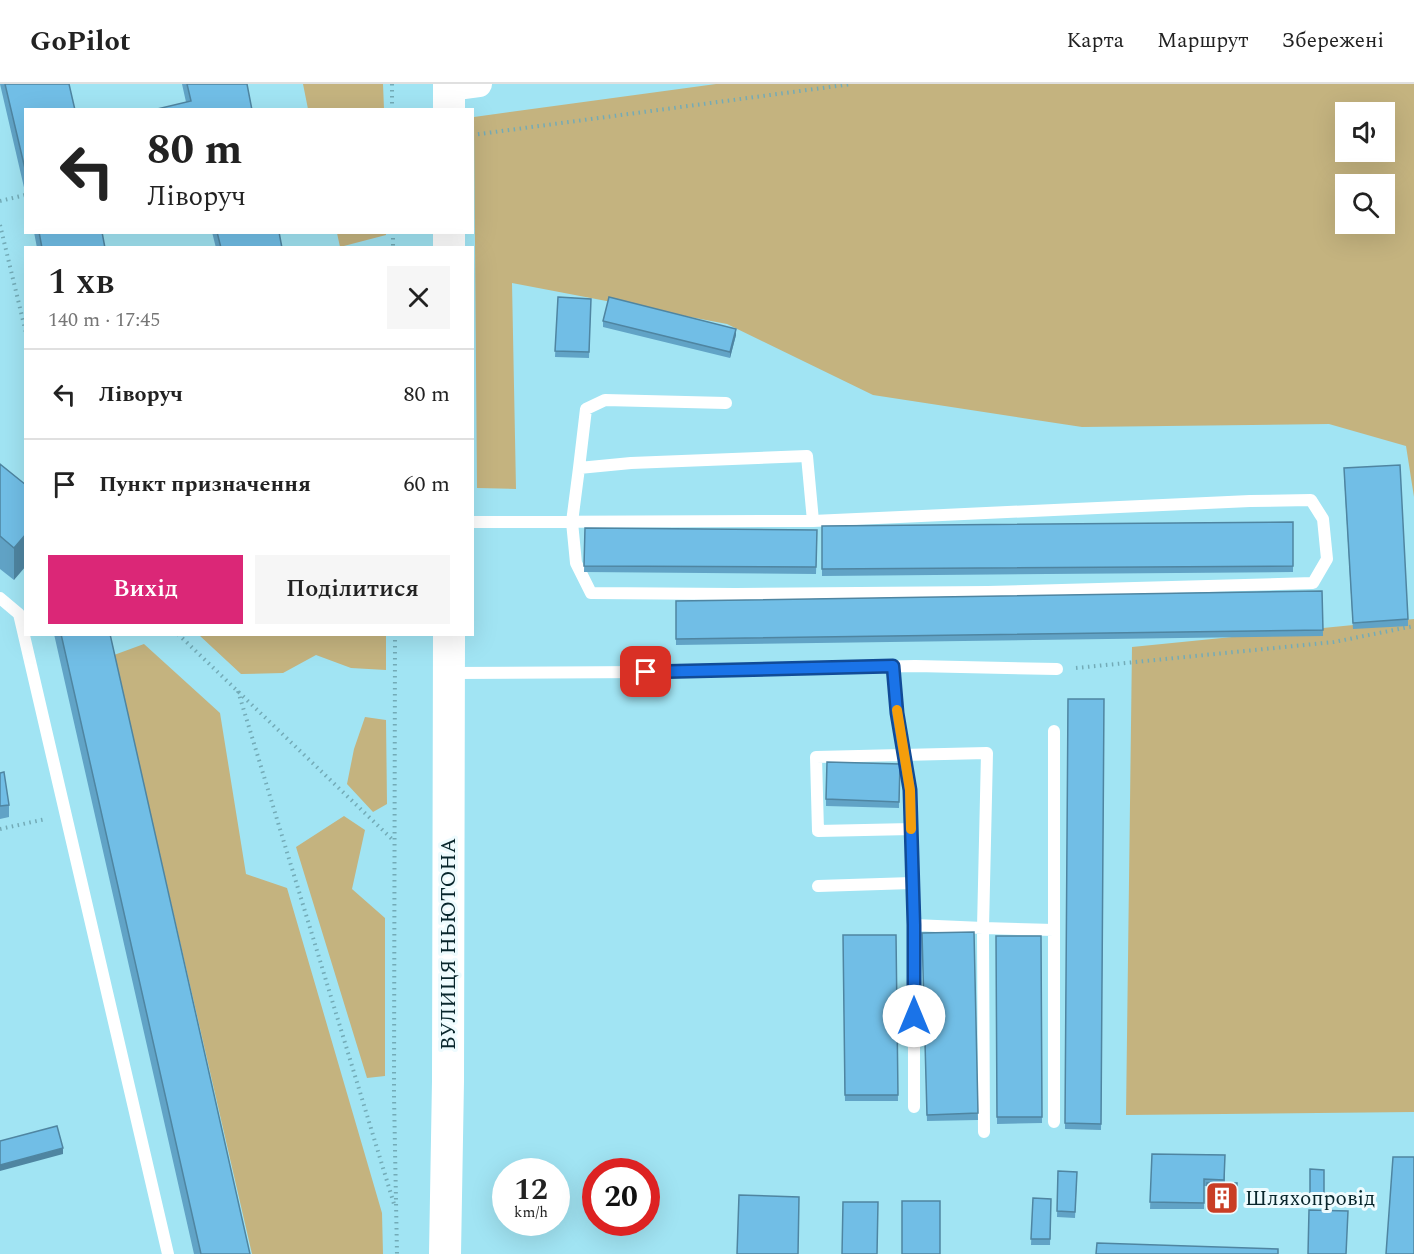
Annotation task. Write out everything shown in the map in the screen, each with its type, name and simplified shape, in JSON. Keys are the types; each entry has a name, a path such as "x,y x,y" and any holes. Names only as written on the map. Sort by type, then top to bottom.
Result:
{"street":[{"name":"ВУЛИЦЯ НЬЮТОНА","path":"445,1254 448,1081 448,636"}],"lane":[{"path":"474,522 572,522 813,521 1311,500 1323,519 1327,559 1313,583 988,592 591,593 576,563 572,522 586,409 605,400 726,403"},
{"path":"579,468 631,463 807,456 813,521"},
{"path":"0,598 19,614 24,635"},
{"path":"24,636 168,1254"},
{"path":"893,666 897,713 910,790 914,925 914,1107"},
{"path":"448,673 646,672 893,666 1057,669"},
{"path":"1054,731 1054,1122"},
{"path":"911,829 818,831 816,756 987,753 983,928 984,1132"},
{"path":"818,886 912,883"},
{"path":"914,925 1054,930"}],"path":[{"path":"392,84 392,108"},
{"path":"474,135 852,84"},
{"path":"0,201 24,195"},
{"path":"0,225 24,325"},
{"path":"1057,669 1334,642 1414,626"},
{"path":"180,636 394,841"},
{"path":"395,636 394,1095 397,1254"},
{"path":"238,691 396,1210"},
{"path":"0,829 66,815"}],"shaded area":[{"path":"303,84 383,84 384,108 308,108"},
{"path":"716,84 1414,84 1414,497 1406,446 1329,424 1082,427 873,395 727,324 512,283 516,489 477,488 474,117"},
{"path":"337,234 386,234 344,246 340,246"},
{"path":"1414,619 1414,1112 1126,1115 1132,647"},
{"path":"200,636 386,636 386,670 351,668 316,655 283,673 241,674"},
{"path":"144,644 220,713 246,874 287,888 382,1213 383,1254 252,1254 114,655"},
{"path":"365,717 386,720 387,804 373,812 347,784 354,749"},
{"path":"344,816 365,830 352,889 385,918 385,1076 367,1078 296,847"}],"building":[{"path":"5,84 69,84 75,108 24,108 24,165"},
{"path":"187,84 247,84 252,108 161,108 191,101"},
{"path":"39,234 102,234 105,246 42,246"},
{"path":"218,234 279,234 282,246 220,246"},
{"path":"558,297 591,299 589,352 555,351"},
{"path":"609,297 736,329 730,352 603,321"},
{"path":"0,464 24,483 24,536 14,548 0,536"},
{"path":"1400,465 1408,619 1353,623 1344,468"},
{"path":"1293,522 1293,566 822,569 822,526"},
{"path":"585,528 817,530 816,567 584,566"},
{"path":"1322,591 1323,630 676,639 676,601"},
{"path":"61,636 110,636 250,1254 201,1254"},
{"path":"1068,699 1104,699 1101,1124 1065,1123"},
{"path":"827,762 900,764 899,802 826,799"},
{"path":"4,772 9,805 0,806 0,773"},
{"path":"974,932 978,1113 927,1115 922,933"},
{"path":"843,935 896,935 898,1095 845,1095"},
{"path":"996,936 1041,936 1042,1117 997,1117"},
{"path":"57,1126 63,1148 0,1165 0,1141"},
{"path":"1152,1154 1225,1155 1224,1180 1204,1179 1204,1203 1150,1202"},
{"path":"1393,1157 1414,1157 1414,1254 1386,1254"},
{"path":"1310,1169 1324,1170 1324,1194 1310,1194"},
{"path":"1058,1171 1077,1172 1075,1212 1057,1211"},
{"name":"Шляхопровід","path":"1207,1183 1237,1183 1236,1202 1207,1201"},
{"path":"739,1195 799,1197 798,1254 737,1254"},
{"path":"1033,1198 1051,1199 1050,1239 1031,1239"},
{"path":"902,1201 940,1201 940,1254 902,1254"},
{"path":"843,1202 878,1202 877,1254 842,1254"},
{"path":"1309,1210 1348,1211 1346,1254 1308,1254"},
{"path":"1097,1243 1278,1249 1278,1254 1096,1254"}],"slow traffic":[{"path":"897,710 910,790 911,829"}],"place":[{"name":"Шляхопровід","path":"1222,1198"}],"route":[{"path":"646,672 893,666 897,713 910,790 914,1016"}]}
